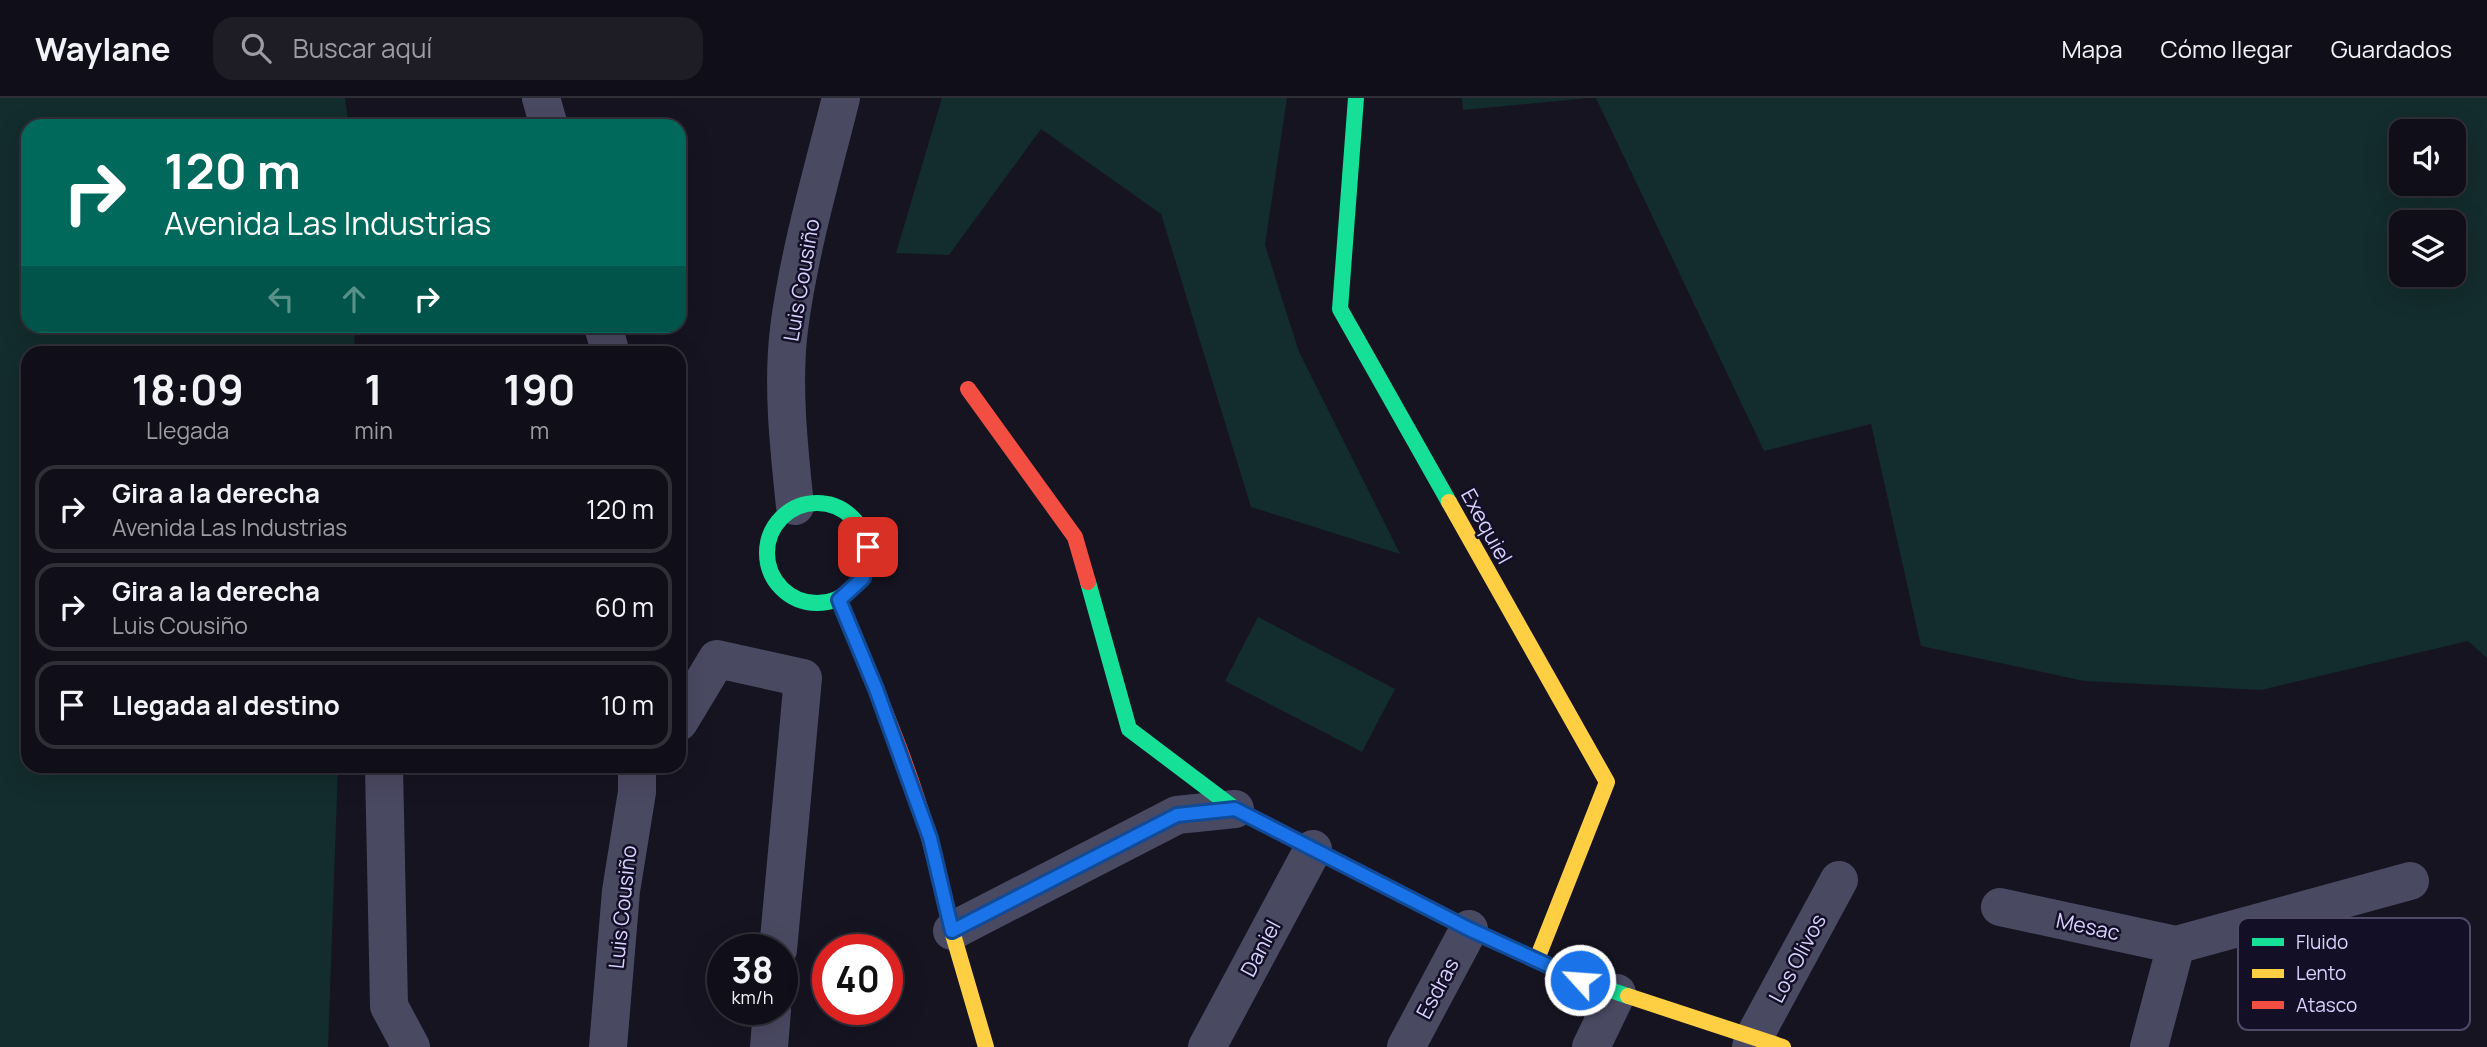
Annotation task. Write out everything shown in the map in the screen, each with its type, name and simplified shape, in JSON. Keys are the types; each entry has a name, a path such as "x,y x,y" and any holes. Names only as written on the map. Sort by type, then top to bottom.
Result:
{"street":[{"path":"541,98 547,119"},
{"name":"Luis Cousiño","path":"795,506 787,423 789,330 806,241 841,98"},
{"name":"Exequiel","path":"1356,98 1340,309 1607,782 1537,959"},
{"path":"968,389 1075,537 1129,729 1235,809 1469,929 1580,980 1763,1044"},
{"path":"827,502 855,517 868,547 863,578 839,600 807,604 779,589 766,559 772,528 795,506 827,502"},
{"path":"839,600 876,689 930,838 952,931 986,1047"},
{"path":"686,710 717,659 803,678 779,934"},
{"path":"384,773 389,1006 411,1047"},
{"name":"Luis Cousiño","path":"608,1047 621,891 642,775"},
{"path":"952,931 1177,815 1235,809"},
{"name":"Daniel","path":"1207,1047 1313,849"},
{"name":"Los Olivos","path":"1763,1044 1839,880"},
{"path":"2275,918 2410,881"},
{"name":"Mesac","path":"2000,907 2176,945"},
{"path":"2149,1047 2176,945 2238,928"},
{"name":"Esdras","path":"1406,1047 1469,929"},
{"path":"1591,1047 1617,993"},
{"path":"769,1047 771,1025"}],"green space":[{"path":"0,98 345,98 348,119 21,119 21,333 355,333 354,346 21,346 21,773 338,773 328,1047 0,1047"},
{"path":"942,98 1287,98 1265,245 1299,352 1400,554 1251,507 1161,214 1041,129 949,255 896,253"},
{"path":"1462,98 1588,98 1463,110"},
{"path":"1596,98 2487,98 2487,658 2468,641 2261,690 2084,681 1921,646 1871,424 1764,451"},
{"path":"1258,617 1395,689 1362,752 1225,681"}],"traffic: fast":[{"path":"1356,98 1340,309 1449,502"},
{"path":"817,503 845,511 859,525 867,553 859,581 845,595 817,603 789,595 775,581 767,553 775,525 789,511 817,503"},
{"path":"1088,582 1129,729 1235,809 1469,929 1580,980 1628,996"}],"traffic: slow":[{"path":"1449,502 1607,782 1537,959"},
{"path":"938,873 986,1047"},
{"path":"1628,996 1783,1047"}],"traffic: jam":[{"path":"968,389 1075,537 1088,582"},
{"path":"839,600 907,769 938,873"}],"route":[{"path":"868,547 863,578 839,600 876,689 930,838 952,931 1177,815 1235,809 1469,929 1580,980"}]}
